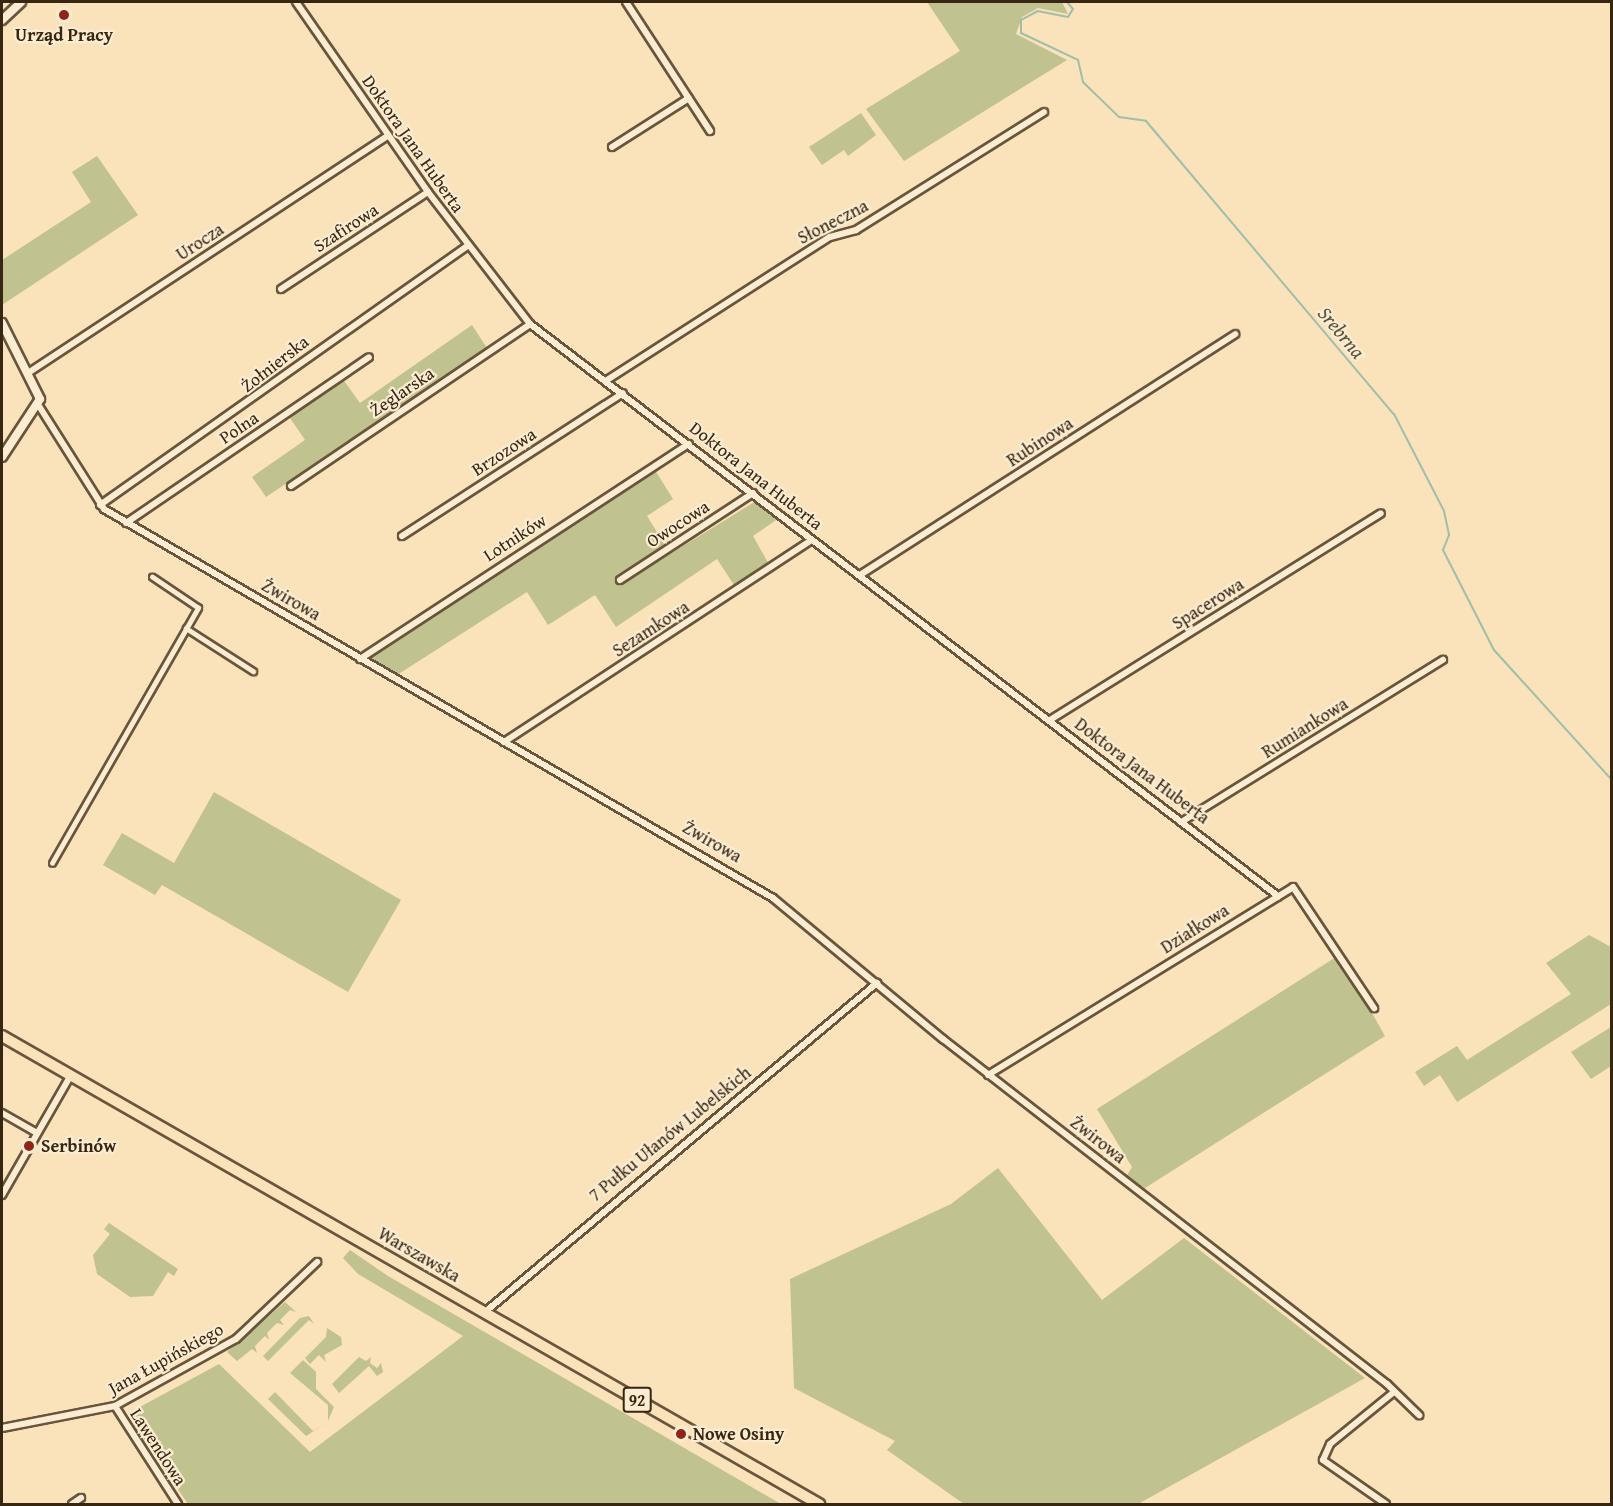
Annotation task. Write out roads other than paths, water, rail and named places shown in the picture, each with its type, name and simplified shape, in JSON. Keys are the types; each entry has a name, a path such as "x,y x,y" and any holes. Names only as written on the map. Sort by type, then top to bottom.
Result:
{"main road":[{"name":"Warszawska","path":"2,1035 819,1504"}],"street":[{"path":"2,20 21,2"},
{"name":"Doktora Jana Huberta","path":"296,2 428,192 530,324 607,380 812,540 1183,821 1278,896"},
{"path":"626,2 710,131"},
{"path":"612,147 689,99"},
{"name":"Słoneczna","path":"607,380 830,237 856,230 1044,112"},
{"name":"Urocza","path":"28,373 388,136"},
{"name":"Szafirowa","path":"281,288 428,192"},
{"name":"Żołnierska","path":"100,505 468,246"},
{"name":"Żwirowa","path":"2,323 28,373 39,406 100,505 126,523 773,898 988,1075 1394,1392 1419,1415"},
{"name":"Żeglarska","path":"291,486 530,324"},
{"name":"Rubinowa","path":"860,575 1235,334"},
{"name":"Polna","path":"126,523 369,357"},
{"name":"Brzozowa","path":"402,536 624,393"},
{"path":"2,457 39,406"},
{"name":"Lotników","path":"360,659 689,444"},
{"name":"Owocowa","path":"620,580 753,493"},
{"name":"Spacerowa","path":"1050,720 1381,513"},
{"name":"Sezamkowa","path":"504,742 812,540"},
{"path":"52,863 198,608 152,577"},
{"path":"186,628 254,671"},
{"name":"Rumiankowa","path":"1183,821 1443,660"},
{"name":"Działkowa","path":"988,1075 1293,887 1303,894 1374,1008"},
{"name":"7 Pułku Ułanów Lubelskich","path":"485,1312 877,983"},
{"path":"2,1195 71,1075"},
{"path":"2,1113 37,1133"},
{"name":"Jana Łupińskiego","path":"2,1428 115,1406 236,1339 317,1262"},
{"path":"1386,1504 1323,1460 1330,1444 1394,1392"},
{"name":"Lawendowa","path":"115,1406 178,1504"},
{"path":"72,1504 81,1498"}],"waterway":[{"name":"Srebrna","path":"1067,2 1073,9 1068,17 1038,11 1021,20 1021,33 1078,60 1083,82 1119,117 1146,121 1394,414 1444,511 1449,535 1443,550 1494,650 1612,780"}],"place":[{"name":"Urząd Pracy","path":"64,15"},
{"name":"Serbinów","path":"29,1146"},
{"name":"Nowe Osiny","path":"681,1434"}]}
